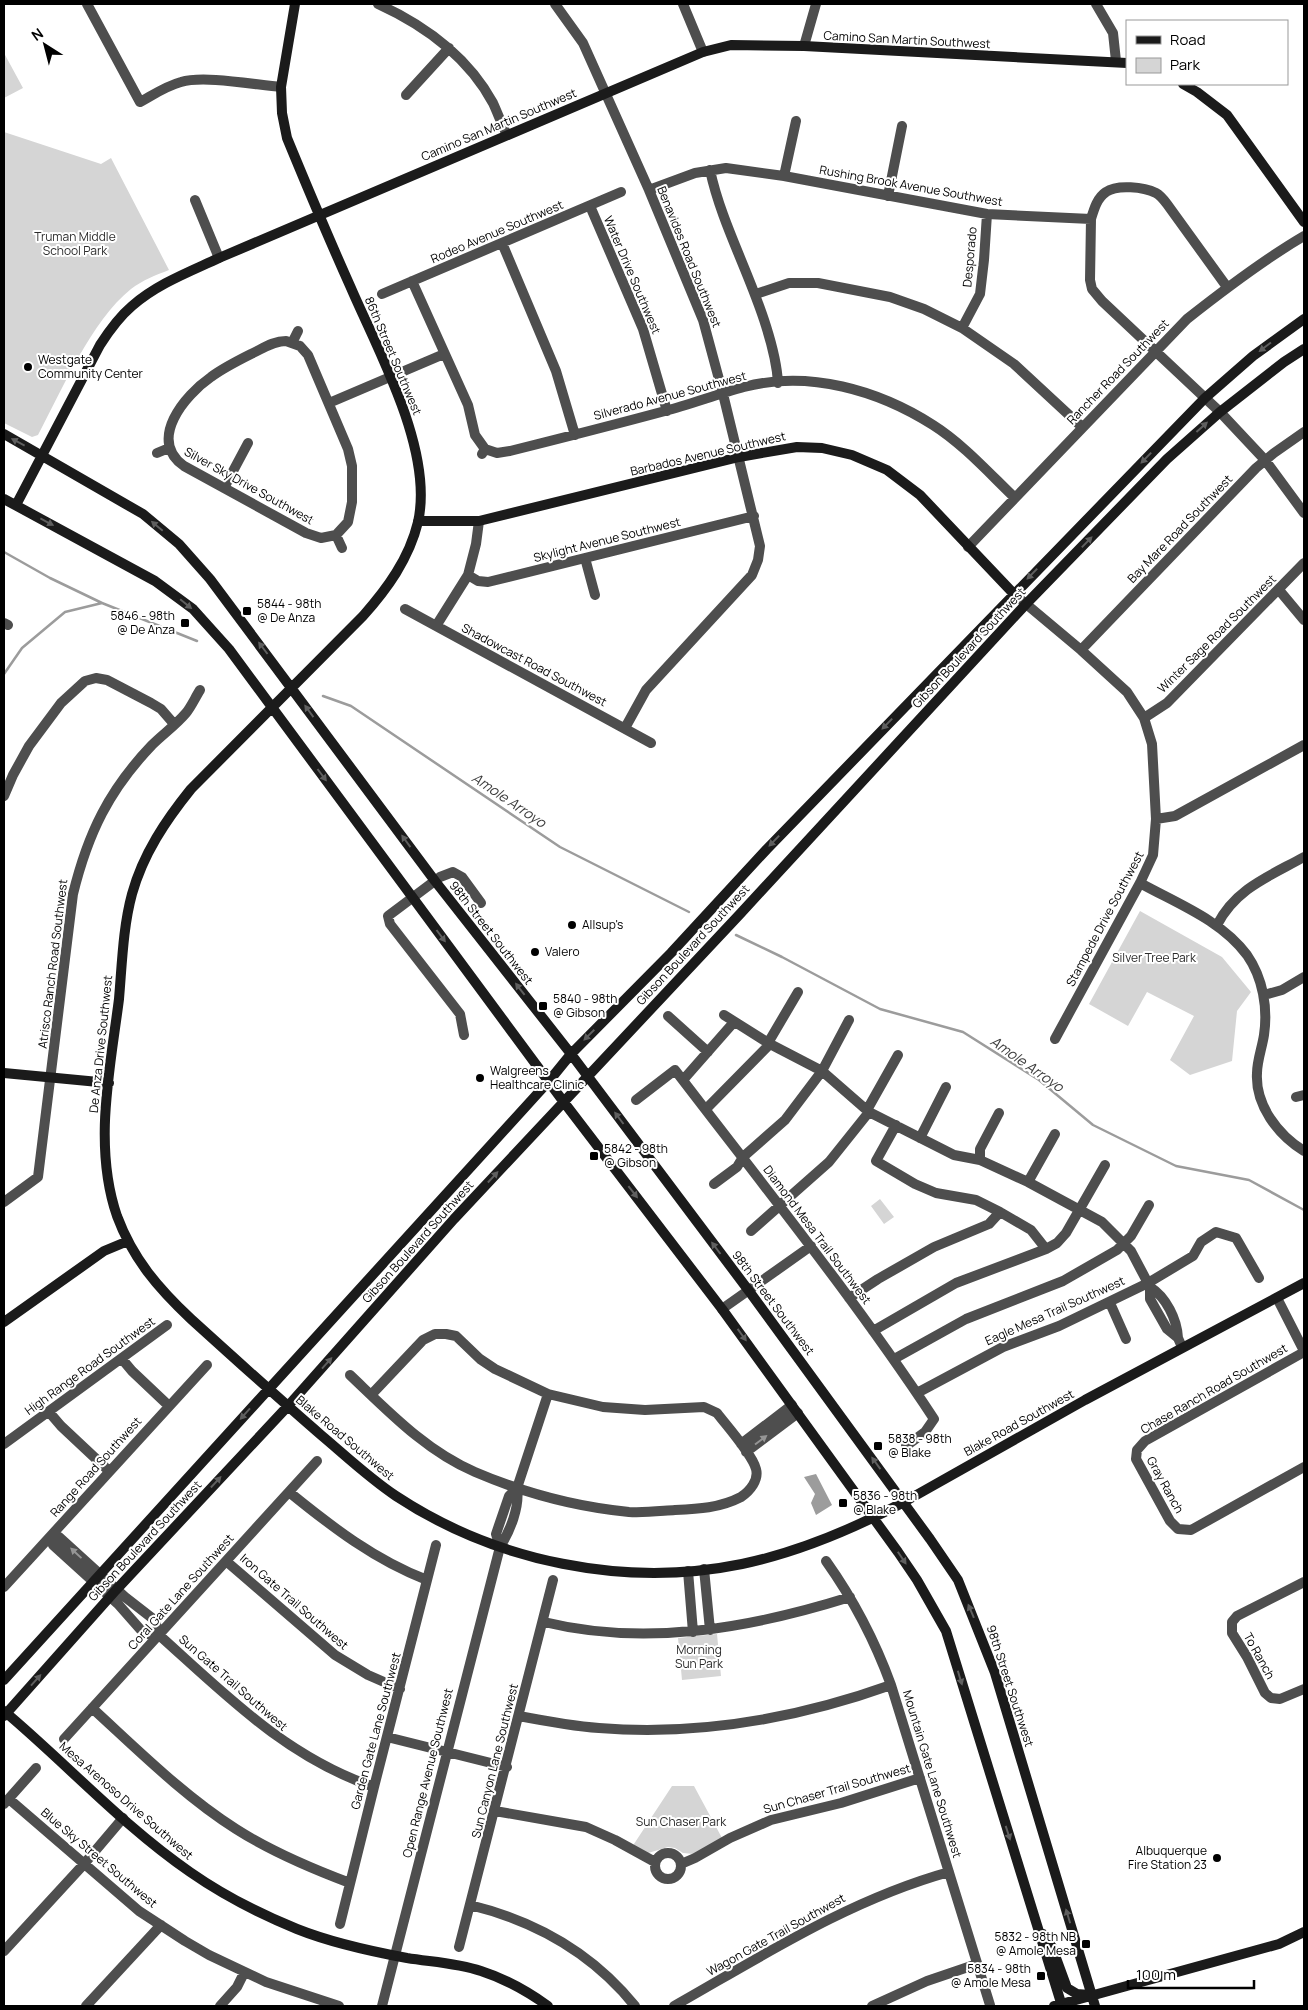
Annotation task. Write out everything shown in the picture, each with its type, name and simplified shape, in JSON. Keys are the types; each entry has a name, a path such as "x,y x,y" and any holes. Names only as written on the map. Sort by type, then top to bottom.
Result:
{"street":[{"path":"87,4 140,102 182,81 199,79 281,87"},
{"name":"86th Street Southwest","path":"292,688 386,591 410,546 418,521 420,490 417,454 410,429 287,138 282,113 281,87 295,4"},
{"path":"378,4 427,30 449,48 473,75 492,102 507,135"},
{"name":"Benavides Road Southwest","path":"555,4 583,43 649,190 703,320 724,394 760,546 758,560 752,575 651,685 624,728"},
{"path":"683,4 703,52"},
{"path":"804,46 816,4"},
{"path":"1096,4 1112,33 1116,62"},
{"name":"Camino San Martin Southwest","path":"16,505 100,344 114,324 148,294 167,282 219,258 703,52 730,45 804,46 1126,63"},
{"path":"406,95 449,48"},
{"path":"1185,85 1227,115 1304,222"},
{"path":"784,176 796,121"},
{"path":"888,196 902,126"},
{"name":"Rushing Brook Avenue Southwest","path":"649,190 695,173 726,168 784,176 986,214 1091,219"},
{"path":"710,170 714,190 756,294 775,356 778,382"},
{"path":"1227,287 1158,194 1147,190 1120,187 1106,191 1097,201 1091,219 1090,280 1092,289 1102,301 1220,412 1265,460 1304,514"},
{"name":"Rodeo Avenue Southwest","path":"382,294 621,192"},
{"path":"195,200 219,258"},
{"name":"Water Drive Southwest","path":"590,206 643,329 667,411"},
{"name":"Desporado","path":"962,328 980,294 986,214"},
{"name":"Rancher Road Southwest","path":"968,547 1187,319 1269,257 1304,236"},
{"path":"502,243 556,371 574,435"},
{"path":"329,403 444,354 412,281"},
{"path":"756,294 789,283 818,283 890,297 924,310 962,328 1014,364 1082,427"},
{"name":"Gibson Boulevard Southwest","path":"4,1680 549,1081 571,1054 671,953 774,842 1014,593 1205,398 1252,356 1304,319"},
{"path":"292,343 298,331"},
{"path":"169,448 167,437 175,418 191,394 204,382 220,370 275,342 286,341 300,346 308,355 348,449 352,476 350,516 345,527 336,535 342,548"},
{"name":"Gibson Boulevard Southwest","path":"5,1714 113,1593 288,1406 563,1101 1026,604 1167,459 1220,412 1284,362 1304,349"},
{"name":"Silverado Avenue Southwest","path":"444,354 468,405 475,436 483,452 510,452 667,411 746,386 804,381 827,383 868,393 890,402 933,425 950,437 1015,498"},
{"name":"Bay Mare Road Southwest","path":"1081,650 1265,460 1304,432"},
{"name":"98th Street Southwest","path":"4,434 142,514 178,544 225,597 435,881 588,1076 904,1502 958,1580 995,1673 1094,2001"},
{"path":"224,488 248,443"},
{"name":"Barbados Avenue Southwest","path":"418,521 479,521 739,457 796,447 822,448 852,455 887,470 920,495 1014,593"},
{"name":"Silver Sky Drive Southwest","path":"157,453 169,448 178,462 311,535 321,538 336,535"},
{"path":"4,499 136,570 174,594 193,609 229,649 563,1101 722,1309 875,1518 918,1580 946,1632 1036,1923 1059,2006 1094,2001 1279,1944 1304,1932"},
{"name":"Skylight Avenue Southwest","path":"468,575 478,581 488,582 754,516"},
{"path":"436,626 468,575 476,544 479,521"},
{"path":"585,558 595,595"},
{"name":"Winter Sage Road Southwest","path":"1144,718 1167,703 1304,563"},
{"path":"1279,590 1304,620"},
{"name":"Stampede Drive Southwest","path":"1014,593 1127,692 1144,718 1152,744 1156,819 1153,855 1140,883 1055,1039"},
{"name":"Shadowcast Road Southwest","path":"405,609 651,743"},
{"path":"4,796 29,746 61,704 85,680 96,678 107,680 161,709 174,724"},
{"name":"De Anza Drive Southwest","path":"278,1398 163,1292 148,1274 128,1241 117,1215 107,1173 104,1137 126,929 132,894 144,862 162,828 191,789 292,688"},
{"name":"Atrisco Ranch Road Southwest","path":"4,1202 38,1177 52,1077 73,894 80,864 92,832 108,802 127,775 152,745 186,713 200,690"},
{"path":"1156,819 1175,816 1304,746"},
{"path":"1217,925 1231,903 1243,891 1304,857"},
{"path":"464,1035 460,1014 390,924 388,916 435,881 448,873 454,872 458,874 481,903"},
{"path":"1140,883 1217,925 1233,938 1248,957 1258,976 1264,996 1266,1018 1256,1073 1260,1096 1270,1118 1280,1133 1304,1150"},
{"path":"1264,996 1282,990 1304,977"},
{"path":"706,1109 769,1044 798,992"},
{"path":"668,1016 708,1052"},
{"path":"724,1016 769,1044 822,1071 868,1111 954,1155 980,1160 1028,1182 1102,1222 1131,1251 1149,1285 1150,1299 1163,1310 1167,1330 1180,1342"},
{"path":"714,1184 737,1167 743,1157 785,1120 822,1071 849,1020"},
{"path":"683,1080 734,1022"},
{"path":"751,1231 779,1204 829,1162 868,1111 898,1054"},
{"name":"Diamond Mesa Trail Southwest","path":"636,1100 675,1070 706,1109 811,1246 894,1359 934,1419 925,1432 906,1446"},
{"path":"4,1073 109,1083"},
{"path":"920,1138 946,1087"},
{"path":"980,1160 980,1149 999,1113"},
{"path":"896,1125 876,1161 915,1184 936,1193 976,1200 1000,1212 1031,1230 1046,1249"},
{"path":"1028,1182 1055,1134"},
{"path":"872,1331 956,1283 1046,1249 1057,1243 1066,1233 1105,1165"},
{"path":"894,1359 966,1319 1063,1281 1116,1250 1131,1236 1149,1205"},
{"path":"849,1298 878,1279 934,1248 989,1224 1000,1212"},
{"name":"Eagle Mesa Trail Southwest","path":"917,1393 1003,1347 1059,1326 1149,1285 1193,1256 1202,1242 1216,1232 1236,1238 1259,1278"},
{"path":"4,1322 104,1251 128,1241"},
{"path":"722,1309 811,1246"},
{"name":"Blake Road Southwest","path":"278,1398 366,1475 397,1496 451,1527 500,1547 581,1567 625,1571 704,1570 743,1563 790,1550 846,1531 875,1518 1180,1342 1277,1298 1304,1283"},
{"path":"1277,1298 1304,1352"},
{"path":"1110,1303 1126,1339"},
{"name":"High Range Road Southwest","path":"4,1444 167,1325"},
{"path":"350,1376 407,1429 450,1460 517,1488 572,1503 631,1512 706,1509 731,1502 745,1494 755,1482 756,1469 743,1448 716,1413 710,1409 645,1410 603,1407 548,1394 495,1369 480,1359 456,1336 441,1334 428,1336 371,1395"},
{"name":"Chase Ranch Road Southwest","path":"1137,1450 1145,1441 1304,1352"},
{"path":"122,1358 132,1371 169,1406"},
{"name":"Range Road Southwest","path":"4,1586 207,1365"},
{"name":"Open Range Avenue Southwest","path":"382,2006 446,1751 500,1547 506,1536 506,1519 518,1498 517,1488 548,1394"},
{"path":"743,1448 795,1409"},
{"path":"49,1412 60,1426 109,1471"},
{"name":"Gray Ranch","path":"1137,1450 1136,1459 1170,1521 1178,1529 1191,1530 1304,1467"},
{"name":"Coral Gate Lane Southwest","path":"64,1740 317,1461"},
{"path":"288,1492 351,1540 392,1566 427,1580"},
{"path":"50,1537 59,1537 96,1578 113,1593"},
{"name":"Garden Gate Lane Southwest","path":"340,1924 436,1545"},
{"name":"Iron Gate Trail Southwest","path":"226,1560 335,1655 368,1676 400,1688"},
{"name":"Mountain Gate Lane Southwest","path":"826,1561 850,1597 878,1652 891,1685 990,2005"},
{"path":"704,1570 710,1630"},
{"path":"688,1571 693,1632"},
{"name":"Sun Canyon Lane Southwest","path":"460,1947 544,1622 553,1580"},
{"name":"To Ranch","path":"1304,1582 1237,1616 1232,1622 1232,1633 1247,1657 1265,1693 1271,1698 1280,1699 1304,1689"},
{"name":"Sun Gate Trail Southwest","path":"113,1593 152,1618 159,1635 241,1709 288,1745 316,1762 374,1787"},
{"name":"Sun Gate Trail Southwest","path":"113,1593 134,1623 147,1634 159,1635"},
{"path":"544,1622 601,1631 636,1633 693,1632 794,1614 850,1597"},
{"path":"690,1603 708,1601"},
{"path":"134,1623 144,1612"},
{"path":"519,1716 598,1728 646,1730 696,1729 752,1722 805,1712 891,1685"},
{"path":"92,1708 200,1803 236,1829 301,1865 350,1884"},
{"name":"Mesa Arenoso Drive Southwest","path":"5,1714 123,1818 189,1871 256,1910 318,1937 362,1949 481,1970 529,1992 548,2006"},
{"path":"387,1737 507,1767"},
{"path":"6,1801 36,1768"},
{"name":"Sun Chaser Trail Southwest","path":"681,1864 696,1858 730,1838 771,1820 841,1804 920,1778"},
{"name":"Blue Sky Street Southwest","path":"6,1801 139,1911 160,1925 209,1955 244,1973 339,2006"},
{"path":"495,1811 586,1827 615,1840 655,1862"},
{"path":"4,1951 84,1864 123,1818"},
{"path":"668,1852 678,1857 681,1864 680,1872 674,1878 665,1879 655,1871 655,1862 659,1855 668,1852"},
{"name":"Wagon Gate Trail Southwest","path":"674,2006 847,1909 899,1888 949,1872"},
{"path":"470,1905 510,1916 549,1934 578,1952 622,1991 635,2006"},
{"path":"1036,1923 1052,1947 1067,1988 1094,2001"},
{"path":"86,2006 160,1925"},
{"path":"872,2006 927,1981 977,1964"},
{"path":"220,2006 237,1987 244,1973"}],"green space":[{"path":"4,53 23,88 4,98"},
{"name":"Truman Middle School Park","path":"4,132 101,164 111,158 169,270 145,280 131,289 103,319 78,357 38,435 32,437 4,423"},
{"name":"Silver Tree Park","path":"1140,911 1222,957 1251,992 1237,1011 1232,1061 1190,1075 1170,1060 1194,1016 1147,992 1128,1026 1089,1004"},
{"path":"880,1199 894,1217 884,1224 871,1206"},
{"name":"Morning Sun Park","path":"717,1634 721,1676 682,1680 678,1638"},
{"name":"Sun Chaser Park","path":"672,1786 694,1786 722,1838 694,1854 683,1853 675,1848 668,1847 645,1854 632,1847"}],"shaded area":[{"path":"816,1474 832,1505 816,1515 811,1503 815,1494 804,1477"}],"waterway":[{"path":"4,552 50,578 102,603"},
{"name":"Amole Arroyo","path":"4,674 22,648 65,612 102,603 197,641"},
{"name":"Amole Arroyo","path":"323,696 351,706 560,847 689,912"},
{"name":"Amole Arroyo","path":"736,935 880,1009 963,1032 1039,1080 1093,1125 1176,1166 1249,1180 1304,1210"}],"place":[{"name":"Westgate Community Center","path":"28,367"},
{"name":"5844 - 98th @ De Anza","path":"247,611"},
{"name":"5846 - 98th @ De Anza","path":"185,623"},
{"name":"Allsup's","path":"572,925"},
{"name":"Valero","path":"535,952"},
{"name":"5840 - 98th @ Gibson","path":"543,1006"},
{"name":"Walgreens Healthcare Clinic","path":"480,1078"},
{"name":"5842 - 98th @ Gibson","path":"594,1156"},
{"name":"5838 - 98th @ Blake","path":"878,1446"},
{"name":"5836 - 98th @ Blake","path":"843,1503"},
{"name":"Albuquerque Fire Station 23","path":"1217,1858"},
{"name":"5832 - 98th NB @ Amole Mesa","path":"1086,1944"},
{"name":"5834 - 98th @ Amole Mesa","path":"1041,1976"}]}
